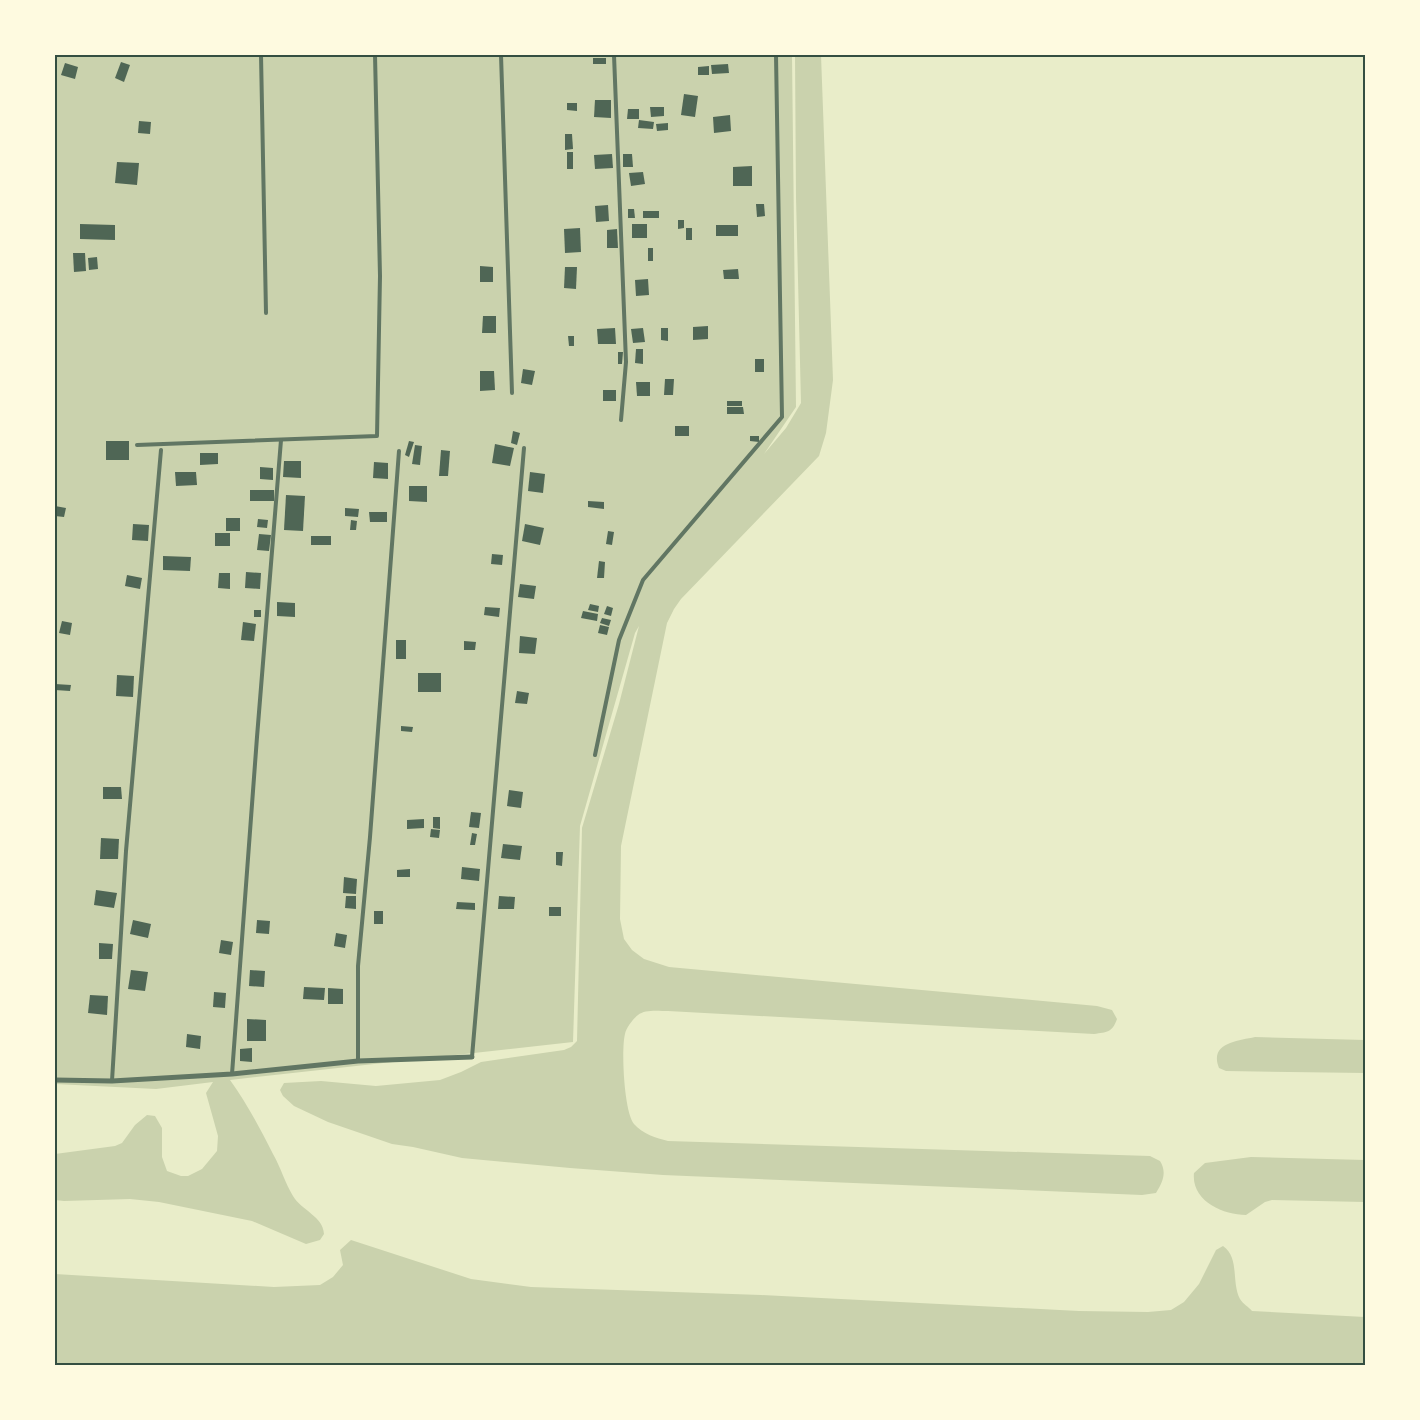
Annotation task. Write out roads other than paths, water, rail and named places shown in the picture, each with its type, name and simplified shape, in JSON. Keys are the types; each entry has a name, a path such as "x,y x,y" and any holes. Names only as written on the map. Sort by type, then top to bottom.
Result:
{"street":[{"path":"55,1080 112,1081 232,1074 358,1061 472,1057"}],"lane":[{"path":"261,55 266,313"},
{"path":"137,445 377,436 380,276 375,55"},
{"path":"500,55 512,393"},
{"path":"614,55 626,362 621,420"},
{"path":"595,755 619,640 643,580 782,417 776,55"},
{"path":"232,1074 281,440"},
{"path":"472,1057 524,448"},
{"path":"112,1081 127,841 161,450"},
{"path":"358,1061 358,966 370,837 399,451"}]}
